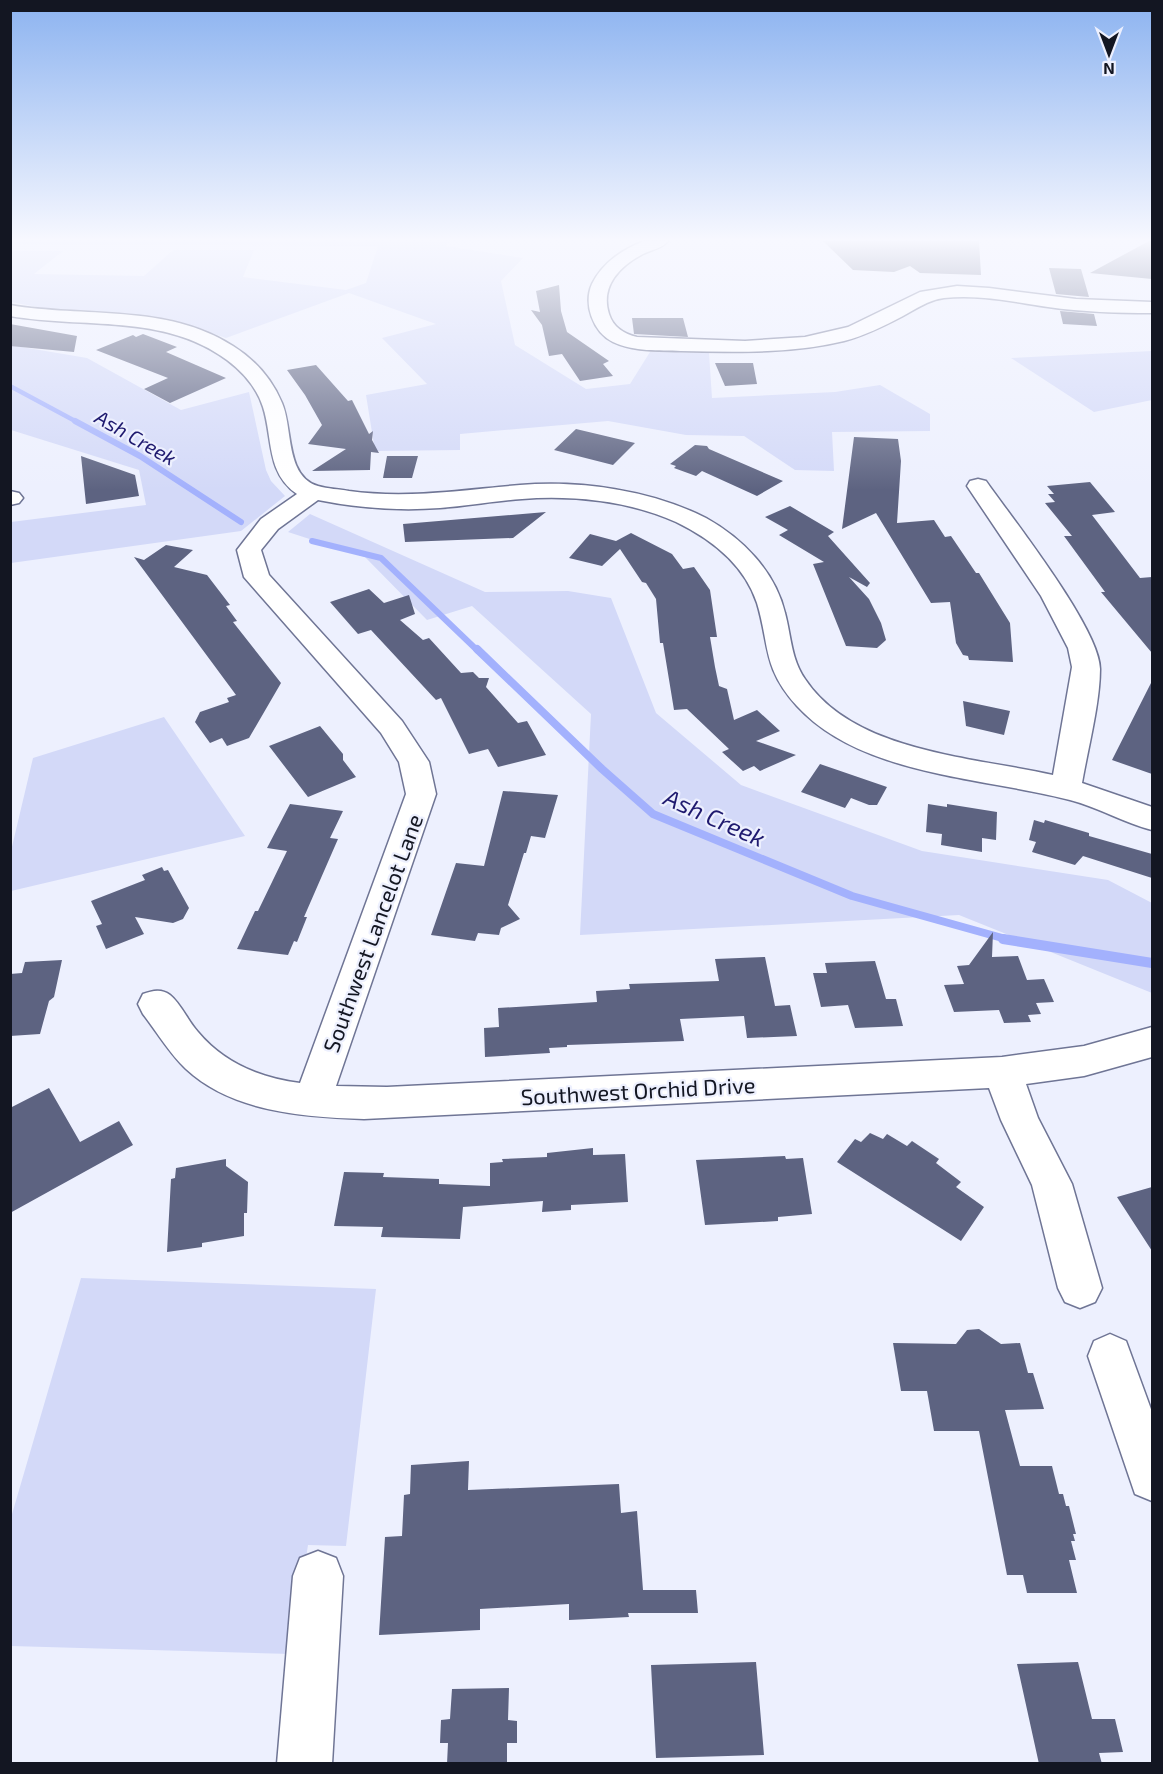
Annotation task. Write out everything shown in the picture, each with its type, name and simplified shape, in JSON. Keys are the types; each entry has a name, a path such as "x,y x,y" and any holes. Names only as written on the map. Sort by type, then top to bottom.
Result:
{"street":[{"path":"150,324 188,333 232,353 248,365 262,382 273,404 289,475 302,487 314,492 367,501 403,502 441,501 511,492 549,491 626,500 666,510 698,524 721,538 756,572 769,598 783,663 798,690 827,719 863,739 908,756 1066,788 1152,819"},
{"path":"605,324 610,333 624,340 716,346 805,343 846,334 868,324"},
{"path":"978,486 1054,596 1082,648 1085,676 1066,788"},
{"name":"Southwest Lancelot Lane","path":"312,1101 421,794 414,762 392,727 257,577 249,550 255,540 271,523 314,492"},
{"name":"Southwest Orchid Drive","path":"156,1004 204,1063 222,1074 264,1091 312,1101 387,1103 1002,1072 1084,1061 1152,1042"},
{"path":"1002,1072 1020,1120 1052,1184 1080,1288"},
{"path":"1110,1356 1152,1477"},
{"path":"304,1764 318,1576"}],"shaded area":[{"path":"184,324 265,324 226,338"},
{"path":"436,324 510,324 515,345 586,389 630,384 650,352 709,353 712,398 835,392 880,385 930,414 930,431 832,432 834,471 795,470 744,436 686,435 608,421 460,434 460,450 375,451 366,395 427,384 382,338"},
{"path":"10,345 87,358 181,410 249,392 266,470 271,481 285,496 241,531 11,563 11,522 146,505 139,470 11,430"},
{"path":"1152,351 1152,400 1094,412 1011,358"},
{"path":"310,514 485,592 568,591 611,598 656,713 741,785 922,851 1108,880 1152,903 1152,993 959,915 580,935 591,714 472,606 427,620 365,557 288,532"},
{"path":"164,717 245,836 11,891 11,851 33,758"},
{"path":"81,1278 376,1289 346,1546 308,1545 291,1654 11,1646 10,1521"}],"building":[{"path":"10,324 77,336 74,352 10,346"},
{"path":"565,324 567,332 609,361 603,364 613,376 580,381 562,354 549,356 542,325"},
{"path":"633,324 685,324 688,337 634,334"},
{"path":"1063,324 1096,324 1097,326"},
{"path":"143,334 177,347 166,352 226,378 170,403 144,389 168,378 96,350 133,335 136,337"},
{"path":"715,363 753,363 757,384 725,386"},
{"path":"316,365 348,401 352,400 369,434 373,431 372,440 379,453 371,452 370,470 312,471 346,449 308,444 322,425 287,370"},
{"path":"576,429 635,443 613,465 554,450"},
{"path":"854,437 898,439 901,461 897,523 934,520 945,537 951,536 976,573 979,573 1010,623 1013,662 969,660 968,656 963,655 956,643 950,602 931,603 876,513 842,529"},
{"path":"695,445 707,446 709,449 783,481 757,496 702,471 696,476 674,468 676,466 670,464"},
{"path":"81,456 135,475 139,496 86,504"},
{"path":"387,456 418,456 412,478 383,478"},
{"path":"1090,482 1115,512 1092,515 1140,578 1152,577 1152,653 1101,592 1105,592 1064,536 1072,536 1045,503 1055,502 1048,494 1054,494 1047,486"},
{"path":"790,506 834,532 828,536 870,583 867,587 849,577 869,599 881,623 886,640 877,648 846,646 813,564 824,562 779,535 788,530 765,517"},
{"path":"546,512 513,538 405,542 403,524"},
{"path":"631,533 672,554 683,569 694,567 710,590 717,637 710,637 715,667 719,686 727,689 734,720 757,710 780,731 756,741 796,755 760,771 754,766 743,771 722,752 729,749 687,709 674,710 663,643 660,643 656,599 646,583 642,582 620,549 602,566 569,558 590,534 616,541"},
{"path":"166,545 193,550 174,567 207,575 230,605 226,606 237,621 233,622 281,683 249,738 227,746 222,738 210,743 195,722 200,712 229,702 227,698 236,695 134,557 144,560"},
{"path":"369,589 384,603 409,595 415,614 400,620 423,640 429,638 461,673 473,672 479,678 489,678 486,687 518,723 527,721 546,755 498,767 488,749 469,754 441,698 436,700 371,630 358,634 330,602"},
{"path":"1152,681 1152,774 1112,760"},
{"path":"963,701 1010,711 1004,735 966,726"},
{"path":"320,726 343,754 343,760 356,777 308,797 269,746"},
{"path":"820,764 887,787 877,805 869,805 851,798 845,808 801,792"},
{"path":"503,791 558,795 545,838 531,836 508,905 520,919 501,928 499,935 478,933 475,941 431,935 456,863 484,866"},
{"path":"290,804 343,811 330,838 338,839 304,917 307,917 297,942 294,941 288,955 237,949 287,851 267,848"},
{"path":"928,804 947,807 947,804 997,812 996,840 982,838 982,852 941,845 942,834 926,832"},
{"path":"1034,820 1044,823 1045,820 1089,833 1089,836 1152,854 1152,878 1083,856 1075,865 1032,852 1036,842 1029,840"},
{"path":"162,867 164,871 168,870 189,908 183,919 173,923 135,917 144,934 106,949 96,926 102,924 91,901 145,880 142,875"},
{"path":"993,932 992,957 1018,956 1027,980 1044,979 1054,1002 1036,1003 1041,1014 1028,1015 1031,1022 1004,1023 999,1010 954,1012 944,985 964,984 957,966 969,965"},
{"path":"765,957 775,1006 790,1005 797,1036 747,1038 744,1016 680,1019 684,1041 567,1045 567,1047 549,1048 550,1053 485,1057 484,1028 499,1027 498,1008 597,1002 596,991 630,989 629,984 719,981 715,959"},
{"path":"62,960 54,997 49,1001 40,1034 10,1036 10,974 22,973 25,962"},
{"path":"875,961 886,999 896,999 903,1026 855,1028 848,1005 821,1007 813,973 827,973 825,963"},
{"path":"49,1088 80,1142 119,1121 133,1145 10,1213 10,1108"},
{"path":"870,1133 883,1139 887,1134 907,1146 912,1141 939,1159 936,1163 961,1182 956,1187 984,1207 961,1241 837,1162 855,1139 861,1142"},
{"path":"593,1148 593,1155 625,1154 628,1202 571,1205 571,1210 542,1212 543,1201 463,1207 460,1239 381,1237 383,1227 334,1226 344,1172 384,1173 383,1177 439,1179 439,1184 490,1186 490,1163 503,1162 502,1159 547,1157 547,1153"},
{"path":"785,1156 786,1159 803,1158 812,1214 778,1217 778,1221 705,1225 696,1160"},
{"path":"226,1159 226,1166 248,1182 244,1236 202,1243 202,1247 167,1252 171,1179 175,1178 176,1168"},
{"path":"1152,1187 1152,1251 1117,1197"},
{"path":"979,1329 1001,1344 1020,1343 1028,1373 1033,1373 1044,1409 1005,1410 1020,1466 1052,1466 1059,1494 1063,1494 1066,1506 1069,1506 1076,1534 1073,1534 1075,1541 1071,1541 1076,1560 1069,1560 1077,1593 1027,1593 1023,1575 1007,1575 979,1431 934,1431 927,1391 901,1391 893,1343 956,1344 967,1330"},
{"path":"469,1461 468,1490 619,1484 621,1513 637,1511 643,1590 696,1590 698,1613 628,1613 629,1617 569,1620 569,1604 480,1609 480,1630 379,1635 385,1537 402,1536 404,1495 410,1494 411,1465"},
{"path":"756,1662 764,1755 656,1758 651,1665"},
{"path":"1078,1662 1092,1719 1115,1719 1123,1752 1099,1753 1102,1764 1039,1764 1017,1664"},
{"path":"509,1688 508,1720 517,1721 517,1743 507,1743 507,1764 447,1764 448,1743 440,1743 441,1720 450,1719 452,1689"}],"waterway":[{"name":"Ash Creek","path":"10,386 77,422"},
{"name":"Ash Creek","path":"75,421 140,456 241,522"},
{"name":"Ash Creek","path":"312,541 381,558 478,651"},
{"name":"Ash Creek","path":"477,649 602,769 653,814 852,896 1010,940"},
{"name":"Ash Creek","path":"1003,939 1010,940"},
{"name":"Ash Creek","path":"1010,940 1152,963"}]}
